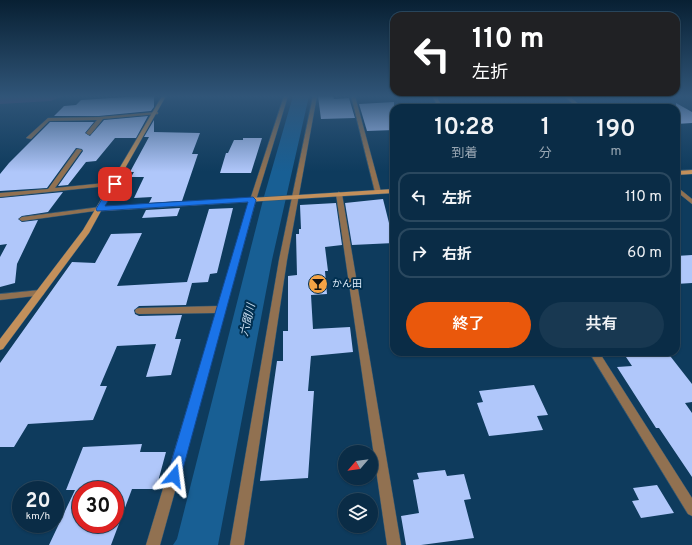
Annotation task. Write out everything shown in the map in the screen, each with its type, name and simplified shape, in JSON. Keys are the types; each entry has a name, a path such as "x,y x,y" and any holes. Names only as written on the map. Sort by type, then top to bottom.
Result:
{"street":[{"path":"29,138 46,121"},
{"path":"89,133 98,121"},
{"path":"0,346 86,231 151,121"},
{"path":"153,545 279,121"},
{"path":"237,545 293,197 309,121"},
{"path":"360,121 378,192"},
{"path":"50,190 80,150"},
{"path":"680,173 692,172"},
{"path":"0,195 115,184"},
{"path":"22,219 100,209 390,191"},
{"path":"680,192 692,202"},
{"path":"339,194 394,545"},
{"path":"0,297 40,293"},
{"path":"139,311 222,309"},
{"path":"596,356 692,510"}],"water":[{"name":"六間川","path":"286,121 303,121 272,260 218,545 173,545 177,539 263,200"}],"building":[{"path":"103,121 145,121 136,138 115,138 96,161 86,162 68,185 58,186 83,151 82,149 76,148 47,188 0,191 0,174 50,122 94,122 85,133 90,136"},
{"path":"153,121 154,132 200,133 192,154 198,154 182,201 149,203 152,197 134,198 144,177 131,177 134,172 130,172 149,137 144,137"},
{"path":"364,121 390,121 390,130 367,131"},
{"path":"680,121 692,121 692,123 680,124"},
{"path":"243,138 262,138 251,173 220,173 226,153 228,153 234,140 243,140"},
{"path":"63,192 48,212 22,216 18,219 22,222 38,220 17,264 15,283 0,287 0,257 7,244 0,245 0,198"},
{"path":"383,199 390,227 390,243 352,245 345,203"},
{"path":"336,203 342,245 325,247 328,271 325,271 327,294 311,295 313,329 350,327 353,352 311,356 308,391 314,391 308,478 260,481 277,361 283,361 283,331 288,331 288,276 297,275 296,234 299,234 299,229 301,229 300,205"},
{"path":"180,208 177,216 142,218 146,210"},
{"path":"233,208 217,273 210,274 208,282 192,283 186,305 139,306 134,310 135,314 139,316 182,315 175,339 181,339 171,375 146,377 156,344 117,346 100,386 107,386 93,420 28,424 14,447 0,447 0,363 72,262 95,263 111,234 142,233 117,286 187,282 209,209"},
{"path":"692,255 692,283 680,284 680,256"},
{"path":"625,356 670,356 692,384 692,402 685,403 692,413 692,477 659,428 656,428 617,367 632,366"},
{"path":"534,385 548,415 537,416 543,430 489,436 477,403 483,402 479,391"},
{"path":"142,444 140,452 166,452 156,489 132,489 124,510 124,481 72,481 72,490 66,490 83,447"},
{"path":"445,470 447,476 464,474 471,499 464,500 474,538 421,545 406,545 401,516 419,513 413,480 419,479 417,473"},
{"path":"657,485 674,513 641,518 632,501 639,500 633,488"},
{"path":"72,496 72,533 116,533 111,545 49,545 55,533 64,533 64,513"}],"place":[{"name":"かん田","path":"318,284"}],"route":[{"path":"115,184 100,209 253,200 174,476"}]}
